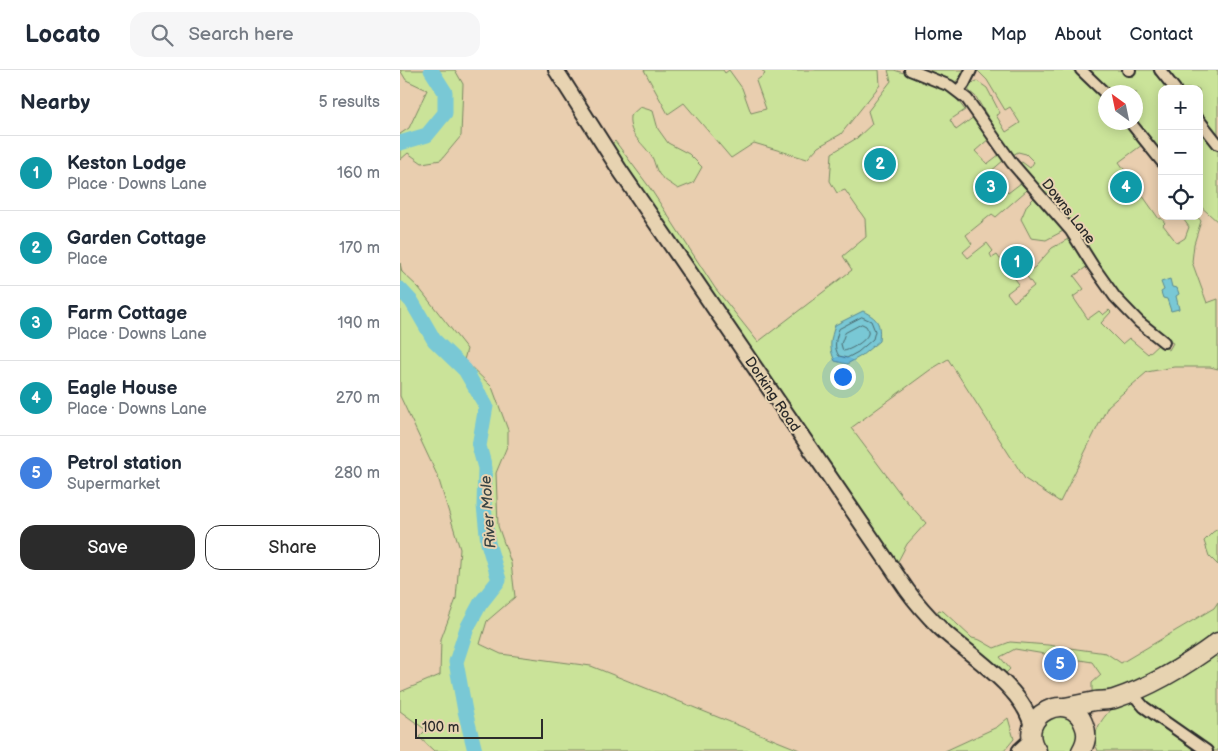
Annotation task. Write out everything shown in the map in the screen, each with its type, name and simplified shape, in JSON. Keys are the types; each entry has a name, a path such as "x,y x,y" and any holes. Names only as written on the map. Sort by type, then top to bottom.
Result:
{"highway":[{"path":"1030,742 1036,719 1042,713 1057,708 1112,700 1168,674 1218,642"},
{"path":"1086,744 1097,715 1112,700"},
{"path":"1057,708 1077,714 1083,721 1086,744"}],"main road":[{"name":"Dorking Road","path":"556,70 619,169 921,609 1018,696 1038,706 1057,708"},
{"name":"Dorking Road","path":"1018,696 1030,714 1030,742"}],"street":[{"name":"Downs Lane","path":"910,70 940,81 958,91 975,109 1012,162 1071,231 1115,297 1139,322 1164,342"},
{"path":"958,91 971,70"},
{"path":"1081,70 1098,86"},
{"path":"1160,70 1172,85"},
{"path":"1203,125 1218,144"},
{"path":"1136,130 1158,157"},
{"path":"1131,692 1144,707 1206,751"}],"green space":[{"path":"400,70 455,70 463,84 461,136 441,160 422,163 408,153 400,160 400,134 409,128 427,90 406,80"},
{"path":"644,70 723,70 725,73 729,70 742,88 751,113 766,109 756,81 765,74 762,70 879,70 880,85 841,134 818,147 807,159 754,143 731,158 684,103 668,114"},
{"path":"888,70 894,70 930,81 953,94 965,110 950,120 956,130 974,117 990,138 975,151 987,164 1000,154 1004,160 990,172 1008,193 1021,183 1027,190 996,217 992,214 966,235 972,244 963,252 968,258 987,243 993,251 990,254 992,258 997,255 1019,284 1007,293 1014,302 1034,286 1025,274 1035,267 1052,248 1070,238 1089,265 1074,276 1084,289 1073,297 1088,319 1099,311 1103,315 1109,310 1111,312 1101,323 1122,344 1129,338 1148,354 1159,344 1169,350 1173,343 1164,338 1116,296 1017,164 1022,162 1030,168 1034,162 1026,154 1018,152 1011,156 976,97 969,91 968,85 977,81 987,88 1000,113 996,115 1006,132 1020,123 1010,107 1005,110 987,80 977,70 1153,70 1155,75 1160,76 1167,85 1158,85 1158,148 1150,139 1119,162 1158,220 1163,220 1165,223 1163,225 1177,243 1185,238 1189,227 1184,220 1201,221 1194,244 1192,262 1207,303 1218,299 1218,369 1210,367 1174,367 1147,372 1108,406 1060,502 1025,479 948,359 851,428 902,496 926,523 907,544 896,565 611,145 615,141 650,188 715,288 758,342 852,270 843,256 866,237 865,219 845,190 837,193 830,181 832,153 857,138 872,124 868,111 891,81"},
{"path":"920,70 965,70 955,83"},
{"path":"1168,70 1218,70 1218,134 1203,115 1203,85 1179,85"},
{"path":"640,107 653,111 658,129 668,143 689,154 702,167 693,183 678,189 659,174 653,159 631,129 630,116"},
{"path":"1203,132 1218,151 1218,222 1203,209"},
{"path":"1035,197 1065,230 1046,240 1031,238 1021,219 1027,205"},
{"path":"400,263 402,272 419,288 467,349 464,360 492,387 508,430 508,444 496,473 498,526 511,563 515,597 487,621 480,644 501,654 591,666 802,751 434,751 419,737 426,730 400,711 400,692 440,675 441,639 456,599 460,549 438,477 400,396"},
{"path":"1218,529 1218,565 1209,556 1204,541"},
{"path":"1218,602 1218,631 1195,649 1123,692 1092,693 1092,683 1101,675 1092,662 1015,649 1000,657 1010,669 1002,677 935,615 939,610 943,611 972,638 994,648 1010,642 1048,645 1106,653 1121,663 1214,608"},
{"path":"1218,646 1218,751 1098,751 1095,739 1096,733 1104,717 1112,708"},
{"path":"1062,715 1071,719 1078,728 1076,744 1071,751 1045,751 1038,731 1044,720"},
{"path":"1008,718 1014,739 1004,751 945,751 997,727"}],"water":[{"path":"1170,279 1172,287 1177,288 1179,294 1176,296 1179,309 1171,311 1167,299 1163,298 1161,292 1164,290 1161,282"},
{"path":"863,311 877,322 879,326 879,341 861,356 847,364 835,361 831,339 835,325"}],"waterway":[{"name":"River Mole","path":"400,143 427,135 445,113 445,92 431,70"},
{"name":"River Mole","path":"400,289 412,302 434,340 465,370 486,406 479,446 485,468 484,506 488,543 499,580 480,604 467,628 456,662 475,751"}],"place":[{"name":"Garden Cottage","path":"880,164"},
{"name":"Farm Cottage","path":"991,187"},
{"name":"Eagle House","path":"1126,187"},
{"name":"Keston Lodge","path":"1017,262"},
{"name":"Petrol station","path":"1060,664"}]}
